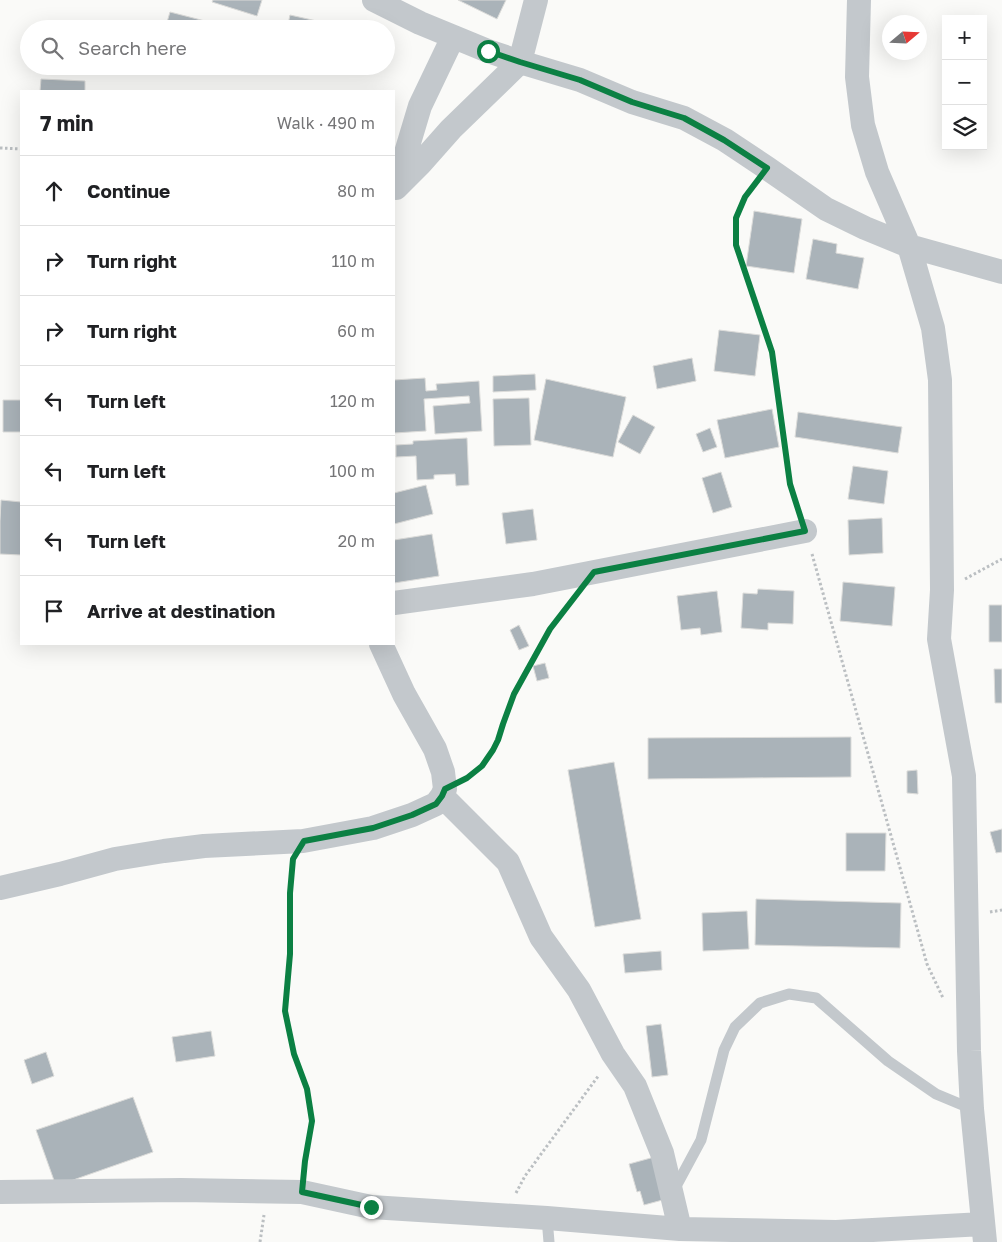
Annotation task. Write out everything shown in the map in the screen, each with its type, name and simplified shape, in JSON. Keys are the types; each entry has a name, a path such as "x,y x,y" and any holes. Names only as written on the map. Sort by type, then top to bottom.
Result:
{"street":[{"path":"374,0 420,23 488,51 580,80 632,102 684,118 724,140 826,209 909,246 1002,272"},
{"path":"395,191 451,129 520,62 536,0"},
{"path":"0,1192 181,1190 302,1192 371,1207 547,1218 680,1229 984,1233 972,1110 969,1050 964,776 940,639 942,590 940,380 933,328 909,246 877,172 863,125 857,77 859,0"},
{"path":"395,191 420,106 452,37"},
{"path":"395,603 533,584 805,531"},
{"path":"0,888 115,859 164,850 304,841 373,828 436,804 444,793 443,772 435,749 404,694 381,645"},
{"path":"444,793 508,862 541,937 579,990 613,1054 635,1086 662,1153 680,1229"}],"lane":[{"path":"672,1193 701,1140 724,1050 735,1027 760,1003 789,994 816,998 888,1061 936,1094 972,1110"},
{"path":"547,1218 549,1242"}],"path":[{"path":"0,148 20,148"},
{"path":"767,168 745,197 736,218 736,245 772,352 790,484 805,531 927,964 944,999"},
{"path":"942,590 1002,560"},
{"path":"444,793 482,766 493,750 514,694 550,629 594,572"},
{"path":"302,1192 312,1121 307,1089 294,1054 285,1011 290,954 290,893 293,859 304,841"},
{"path":"503,1215 525,1176 613,1054"}],"building":[{"path":"213,0 262,0 257,16 212,2"},
{"path":"458,0 506,0 497,19"},
{"path":"170,12 201,20 168,20"},
{"path":"290,15 312,20 289,20"},
{"path":"41,79 85,81 85,90 40,90"},
{"path":"754,211 802,219 794,273 746,266"},
{"path":"813,239 837,244 836,253 864,258 858,289 806,279"},
{"path":"719,330 760,335 755,376 714,371"},
{"path":"692,358 696,381 657,389 653,366"},
{"path":"535,374 536,390 493,392 493,376"},
{"path":"425,378 426,391 437,390 436,384 479,381 482,431 435,434 433,406 470,403 469,396 424,399 426,431 395,433 395,380"},
{"path":"546,379 626,397 613,457 534,440"},
{"path":"529,398 531,445 494,446 493,399"},
{"path":"3,400 20,400 20,432 3,432"},
{"path":"772,409 779,447 725,458 717,420"},
{"path":"798,412 902,427 898,453 795,437"},
{"path":"633,415 655,427 640,454 618,442"},
{"path":"710,428 717,447 703,452 696,434"},
{"path":"467,438 469,485 456,486 455,474 434,475 434,479 417,480 416,456 396,457 396,445 413,444 413,441"},
{"path":"853,466 888,471 884,504 848,499"},
{"path":"721,472 732,507 713,513 702,478"},
{"path":"426,485 433,514 395,524 395,493"},
{"path":"1,500 20,502 20,555 0,554"},
{"path":"533,509 537,540 506,544 502,513"},
{"path":"882,518 883,553 849,555 848,520"},
{"path":"432,534 439,576 395,583 395,540"},
{"path":"843,582 895,587 892,626 840,621"},
{"path":"758,589 794,591 793,624 768,623 768,630 741,628 743,593 757,594"},
{"path":"717,591 722,632 701,635 700,628 681,630 677,596"},
{"path":"989,605 1002,605 1002,642 989,642"},
{"path":"519,625 529,646 519,650 510,630"},
{"path":"545,663 549,678 537,681 533,666"},
{"path":"994,669 1002,669 1002,703 995,703"},
{"path":"851,737 851,777 648,779 648,738"},
{"path":"614,762 641,919 595,927 568,770"},
{"path":"917,770 918,794 907,793 907,771"},
{"path":"1002,829 1002,852 996,853 990,832"},
{"path":"846,833 886,833 885,871 846,871"},
{"path":"756,899 901,903 900,948 755,945"},
{"path":"747,911 749,949 703,951 702,913"},
{"path":"661,951 662,970 625,973 623,954"},
{"path":"661,1024 668,1075 652,1077 646,1026"},
{"path":"211,1031 215,1056 176,1062 172,1037"},
{"path":"46,1052 54,1076 32,1084 24,1060"},
{"path":"133,1097 153,1152 56,1186 36,1130"},
{"path":"658,1156 670,1198 644,1205 640,1191 637,1192 629,1164"}],"route":[{"path":"371,1207 302,1192 312,1121 307,1089 294,1054 285,1011 290,954 290,893 293,859 304,841 373,828 424,810 436,804 445,789 467,778 482,766 498,740 514,694 550,629 594,572 805,531 790,484 772,352 736,245 736,218 745,197 767,168 724,140 684,118 632,102 580,80 488,51"}]}
